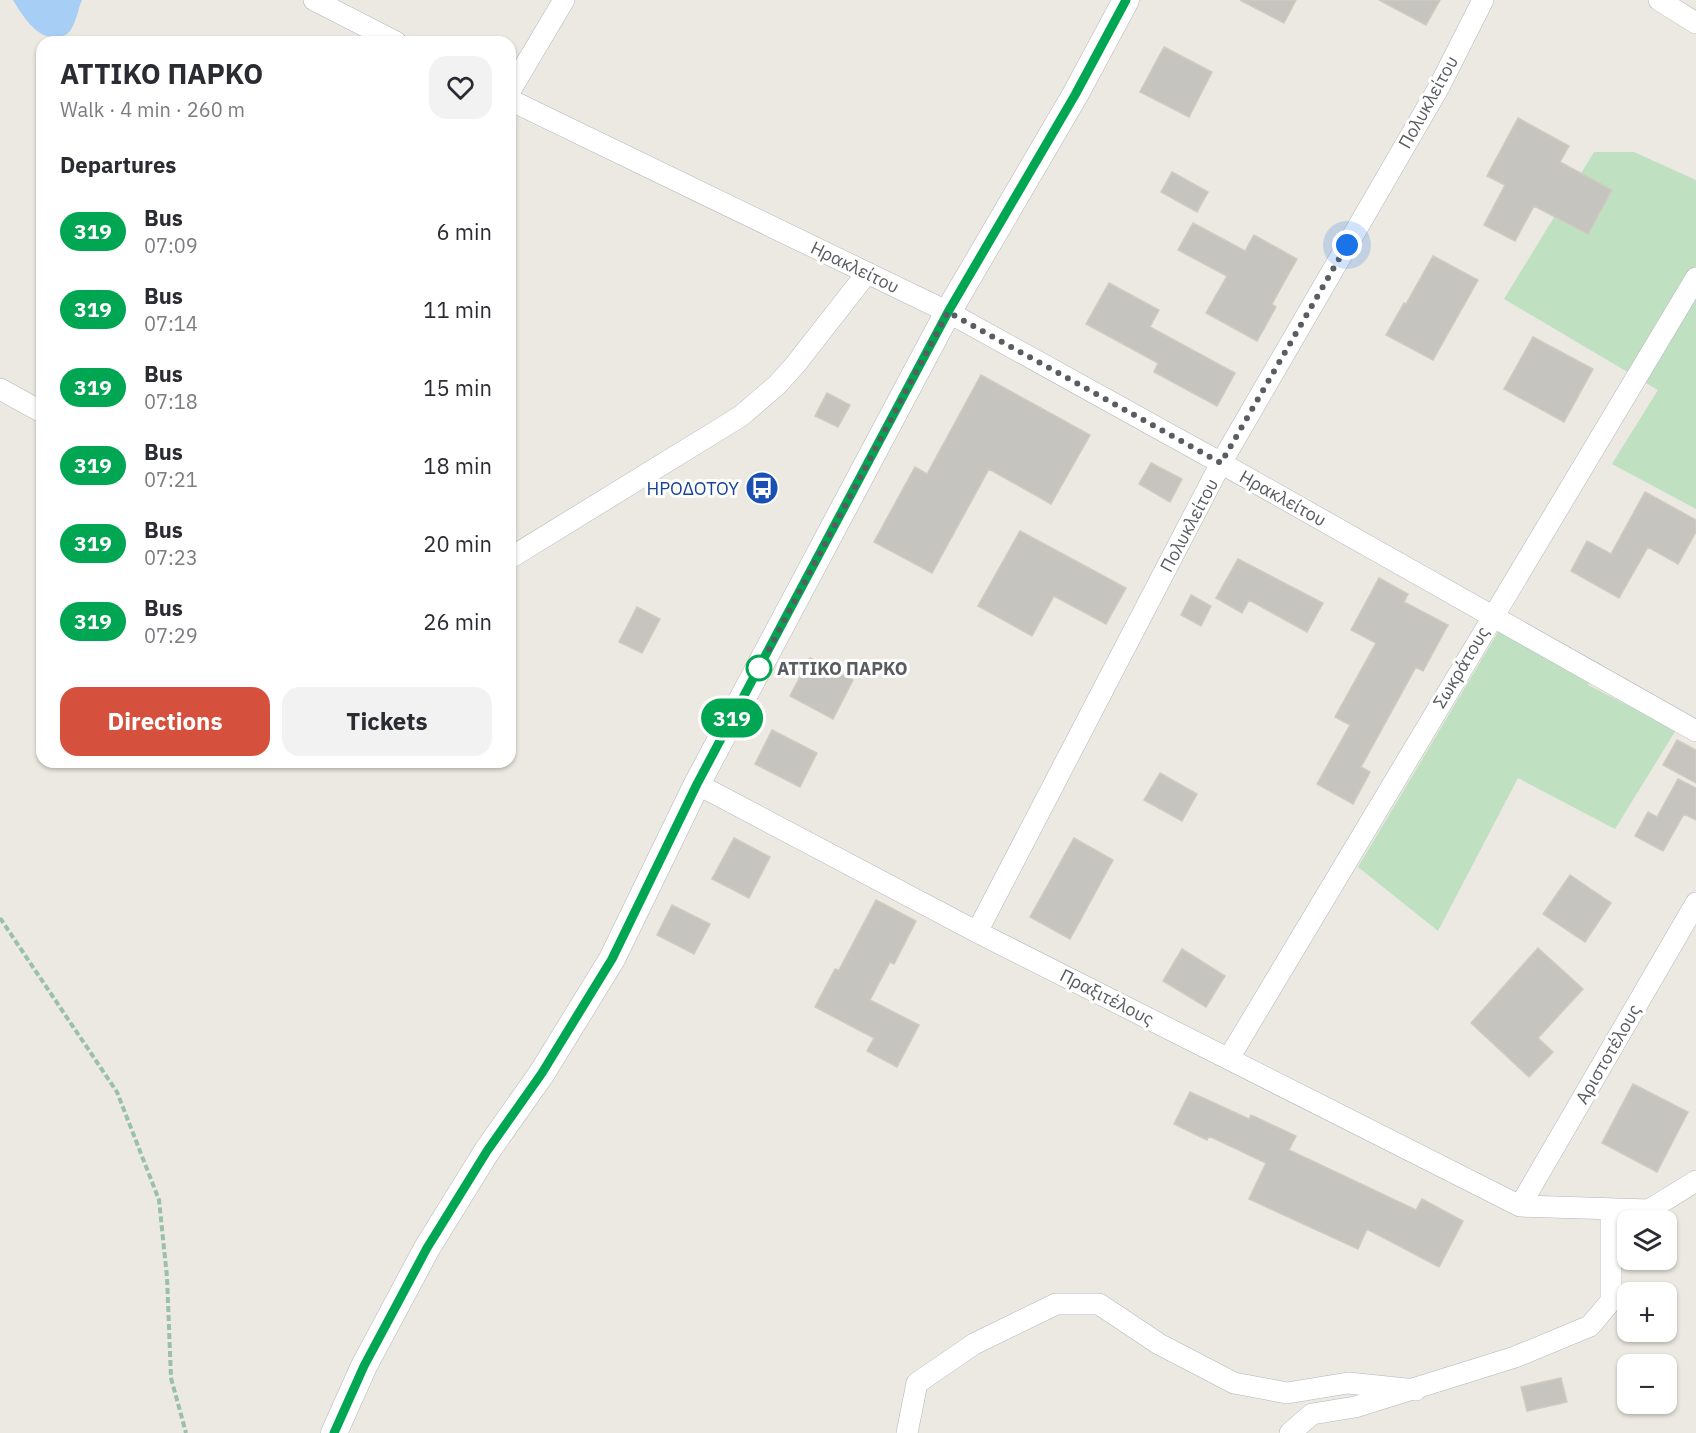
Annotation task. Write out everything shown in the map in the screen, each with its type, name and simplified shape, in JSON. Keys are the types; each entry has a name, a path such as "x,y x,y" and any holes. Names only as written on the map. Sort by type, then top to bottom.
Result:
{"street":[{"path":"314,0 384,36"},
{"path":"516,81 564,0"},
{"path":"334,1433 364,1366 427,1248 487,1151 542,1073 612,959 697,784 948,312 1075,95 1126,0"},
{"name":"Πολυκλείτου","path":"977,932 1221,463 1438,87 1483,0"},
{"path":"1659,0 1696,23"},
{"name":"Ηρακλείτου","path":"516,103 948,312 1696,731"},
{"path":"516,554 741,416 777,386 867,273"},
{"name":"Σωκράτους","path":"1228,1058 1696,278"},
{"path":"0,389 36,409"},
{"name":"Πραξιτέλους","path":"697,784 977,932 1520,1206"},
{"name":"Αριστοτέλους","path":"1520,1206 1696,903"},
{"path":"1520,1206 1648,1210 1696,1181"},
{"path":"1290,1433 1312,1414 1355,1407 1416,1390 1515,1358 1590,1326 1611,1301 1611,1209"},
{"path":"907,1433 917,1383 974,1344 1056,1304 1099,1304 1159,1344 1234,1383 1287,1393 1348,1383 1416,1390"}],"path":[{"path":"0,918 117,1092 159,1200 167,1277 171,1378 186,1433"}],"green space":[{"path":"1594,152 1634,152 1696,180 1696,509 1612,464 1658,390 1504,299"},
{"path":"1507,617 1601,664 1588,685 1676,730 1615,829 1518,778 1438,931 1358,867"}],"water":[{"path":"13,0 82,0 74,24 63,36 44,35 31,26"}],"building":[{"path":"1240,0 1296,0 1284,23"},
{"path":"1379,0 1440,0 1426,25"},
{"path":"1164,47 1212,72 1189,117 1140,92"},
{"path":"1518,118 1569,146 1560,162 1612,190 1588,234 1534,206 1515,241 1484,225 1505,185 1487,176"},
{"path":"1172,172 1208,192 1197,212 1161,192"},
{"path":"1193,223 1245,251 1254,235 1297,259 1272,304 1276,307 1257,341 1206,313 1227,276 1178,250"},
{"path":"1433,256 1478,280 1433,360 1386,335"},
{"path":"1109,283 1159,310 1150,327 1235,373 1217,406 1154,372 1158,363 1086,324"},
{"path":"1533,337 1593,369 1564,422 1504,389"},
{"path":"981,375 1090,435 1051,504 989,469 932,573 874,542 915,467 927,474"},
{"path":"827,393 850,405 838,427 815,416"},
{"path":"1151,463 1182,479 1170,502 1139,484"},
{"path":"1645,492 1696,520 1696,532 1678,564 1648,547 1619,598 1571,571 1587,541 1611,554"},
{"path":"1020,531 1126,588 1106,624 1054,596 1032,636 978,606"},
{"path":"1238,559 1323,603 1307,632 1249,600 1242,613 1216,598"},
{"path":"1379,578 1408,594 1404,602 1448,625 1423,671 1416,667 1361,767 1370,772 1353,804 1317,784 1350,725 1335,717 1376,643 1351,630"},
{"path":"1191,595 1211,606 1201,626 1181,615"},
{"path":"637,607 660,619 642,653 619,642"},
{"path":"810,658 853,680 833,719 790,696"},
{"path":"772,730 817,753 800,787 755,764"},
{"path":"1677,740 1696,750 1696,783 1663,765"},
{"path":"1160,773 1197,794 1182,821 1144,800"},
{"path":"1678,779 1696,788 1696,820 1684,814 1663,851 1635,836 1648,812 1657,817"},
{"path":"734,838 770,857 749,898 712,879"},
{"path":"1074,838 1113,860 1070,939 1030,917"},
{"path":"1570,875 1611,903 1585,942 1543,914"},
{"path":"876,900 916,921 894,964 890,962 870,1000 919,1025 897,1067 867,1051 874,1038 815,1007 835,969 839,970"},
{"path":"672,905 710,924 694,954 657,935"},
{"path":"1538,948 1583,989 1538,1038 1553,1052 1529,1077 1471,1023"},
{"path":"1182,949 1225,976 1206,1007 1163,981"},
{"path":"1633,1084 1688,1112 1657,1172 1602,1143"},
{"path":"1190,1092 1249,1119 1251,1115 1296,1136 1289,1150 1416,1210 1422,1199 1463,1221 1439,1267 1367,1229 1358,1249 1249,1199 1266,1163 1209,1136 1207,1140 1174,1124"},
{"path":"1561,1378 1567,1402 1527,1411 1521,1387"}],"bus line":[{"name":"319","path":"334,1433 364,1366 427,1248 487,1151 542,1073 612,959 697,784 948,312 1075,95 1126,0"}],"place":[{"name":"ΗΡΟΔΟΤΟΥ","path":"762,488"},
{"name":"ΑΤΤΙΚΟ ΠΑΡΚΟ","path":"759,668"}],"route":[{"path":"759,668 948,312 1221,463 1347,245"}]}
